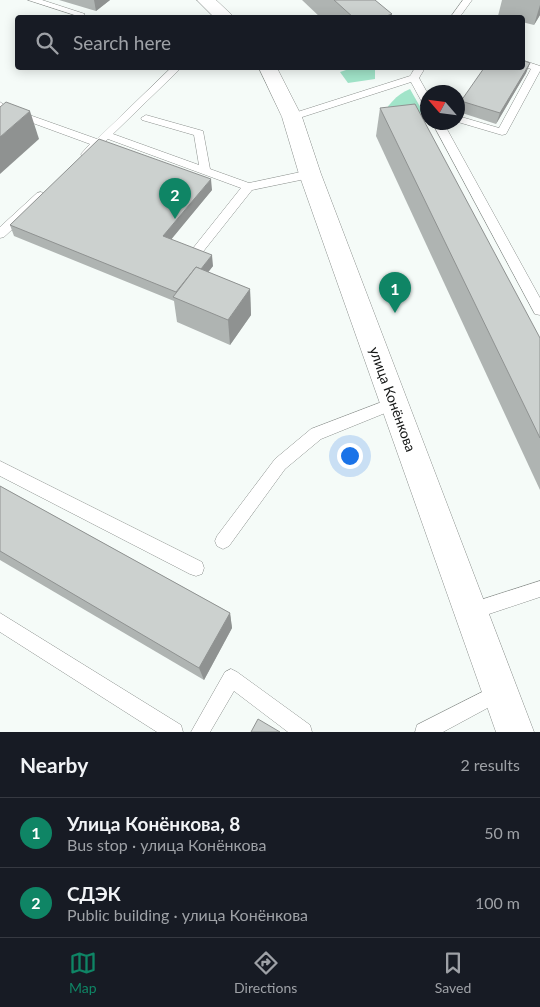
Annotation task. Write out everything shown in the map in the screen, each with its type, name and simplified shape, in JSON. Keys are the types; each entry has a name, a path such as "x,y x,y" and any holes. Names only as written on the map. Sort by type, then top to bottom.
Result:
{"street":[{"path":"206,0 223,15"},
{"name":"улица Конёнкова","path":"269,70 292,118 310,174 516,732"}],"lane":[{"path":"32,0 81,14"},
{"path":"456,15 468,0"},
{"path":"465,122 502,132 537,68 525,64"},
{"path":"79,160 174,70"},
{"path":"292,118 414,78 419,70"},
{"path":"414,78 420,89"},
{"path":"1,109 98,143"},
{"path":"146,118 172,127 199,133 205,171"},
{"path":"441,130 540,310"},
{"path":"106,135 248,187 310,174"},
{"path":"0,234 50,187"},
{"path":"198,250 248,187"},
{"path":"223,540 280,464 316,434 395,403"},
{"path":"0,468 196,568"},
{"path":"471,611 540,589"},
{"path":"0,622 174,732"},
{"path":"200,732 231,678 304,732"},
{"path":"424,732 501,691"}],"green space":[{"path":"346,70 375,70 375,79 348,83 340,72"},
{"path":"410,89 420,107 420,113 381,120 392,101"}],"building":[{"path":"334,0 375,0 392,14 389,15 351,15"},
{"path":"525,61 530,63 500,113 465,102 465,95 483,70 525,70"},
{"path":"6,102 30,111 0,137 0,107"},
{"path":"415,104 420,113 420,130 429,130 540,338 540,438 380,108"},
{"path":"99,139 211,179 163,236 212,255 201,269 196,267 176,292 10,225"},
{"path":"196,267 250,289 228,320 173,297"},
{"path":"0,486 230,613 199,668 0,551"},
{"path":"258,719 280,732 251,732"}],"place":[{"name":"СДЭК","path":"175,219"},
{"name":"Улица Конёнкова, 8","path":"395,313"}]}
